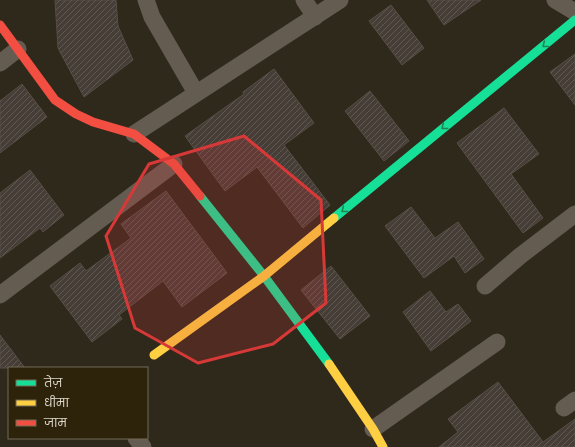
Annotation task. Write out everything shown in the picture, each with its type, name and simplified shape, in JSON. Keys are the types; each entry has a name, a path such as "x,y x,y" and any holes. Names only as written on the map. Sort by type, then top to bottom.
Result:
{"street":[{"path":"146,0 152,17 196,93"},
{"path":"304,0 315,17"},
{"path":"134,134 340,0"},
{"path":"555,0 575,12"},
{"path":"154,355 264,276 575,20"},
{"path":"0,25 55,100 76,114 93,122 134,134 174,164 264,276 334,371 374,429 383,447"},
{"path":"0,63 18,49"},
{"path":"0,295 174,164"},
{"path":"485,286 520,256 575,214"},
{"path":"374,429 497,342"},
{"path":"137,439 143,447"}],"highlighted area":[{"path":"244,136 321,200 326,303 273,344 198,363 135,328 106,236 149,164"}],"building":[{"path":"55,0 116,0 118,26 133,60 84,97 58,48"},
{"path":"427,0 481,0 444,25"},
{"path":"391,5 424,48 402,65 369,21"},
{"path":"575,54 575,105 550,72"},
{"path":"274,69 314,123 284,145 330,205 303,228 257,167 225,191 185,136 244,94 243,92"},
{"path":"22,84 47,117 0,153 0,101"},
{"path":"370,91 409,141 384,161 345,111"},
{"path":"504,108 539,154 511,174 543,218 523,233 457,143"},
{"path":"30,170 64,215 43,232 40,228 0,258 0,193"},
{"path":"166,191 227,273 182,307 163,281 119,315 122,319 92,342 50,286 80,263 86,271 131,238 121,224"},
{"path":"411,207 435,238 458,222 484,259 465,273 454,256 424,278 385,226"},
{"path":"331,266 370,316 340,339 301,290"},
{"path":"430,291 446,312 458,304 471,321 431,351 403,312"},
{"path":"0,335 24,367 0,368"},
{"path":"498,382 543,442 575,419 575,447 439,447 458,432 448,419"}],"traffic: fast":[{"path":"334,218 575,20"},
{"path":"200,196 264,276 329,364"}],"traffic: slow":[{"path":"154,355 264,276 334,218"},
{"path":"329,364 373,429 383,447"}],"traffic: jam":[{"path":"0,25 55,100 76,114 93,122 134,134 174,164 200,196"}]}
